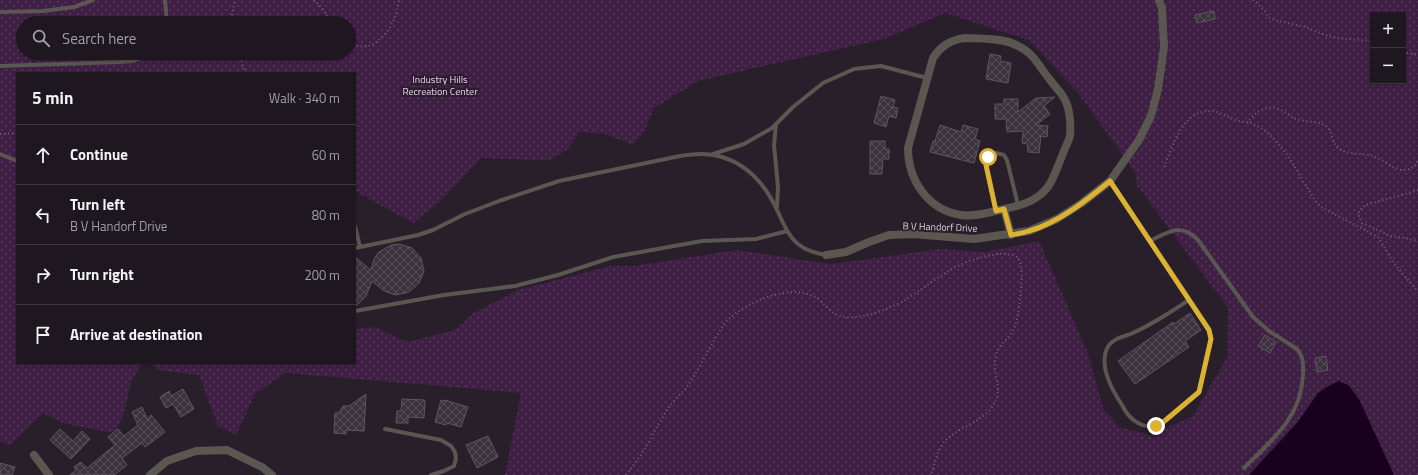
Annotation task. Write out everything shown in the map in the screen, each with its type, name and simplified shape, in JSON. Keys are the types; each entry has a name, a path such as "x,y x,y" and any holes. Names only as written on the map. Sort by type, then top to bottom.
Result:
{"street":[{"name":"B V Handorf Drive","path":"826,255 846,252 889,235 913,234 974,239 1011,235 1029,231 1057,219 1082,203 1110,181 1139,140 1153,109 1158,89 1164,46 1162,9 1159,0"},
{"path":"965,38 1001,40 1012,43 1031,55 1065,99 1070,125 1070,137 1053,177 1047,188 1039,196 1028,203 1018,206 975,215 962,215 947,212 925,196 917,185 909,166 908,148 933,58 938,50 955,40 965,38"},
{"path":"1000,210 1011,235"},
{"path":"150,475 167,461 196,451 227,450 262,467 272,475"},
{"path":"34,455 49,475"}],"lane":[{"path":"0,12 43,11 74,7 93,0"},
{"path":"165,0 166,16"},
{"path":"0,66 119,62 135,60"},
{"path":"713,154 744,144 772,128 793,107 823,83 854,69 881,66 927,78"},
{"path":"776,124 774,144 778,186 777,209"},
{"path":"1000,210 986,165 988,157 996,153 1004,155 1007,160 1018,206"},
{"path":"0,154 16,161"},
{"path":"356,248 428,231 465,214 499,201 559,181 680,156 713,154 726,157 752,173 762,185 777,209 787,231 798,244 810,252 826,255"},
{"path":"1110,181 1209,330 1211,339 1199,392 1161,424 1156,426 1143,425 1135,422 1129,416 1112,391 1105,365 1106,350 1115,340 1143,329 1189,300"},
{"path":"356,230 360,247"},
{"path":"1150,241 1168,231 1176,230 1192,233 1261,325 1302,354 1302,389 1296,408 1290,420 1244,468"},
{"path":"356,311 444,295 515,286 558,275 613,257 702,240 756,239 787,231"},
{"path":"384,429 441,440 451,446 455,452 456,459 454,466 431,475"}],"path":[{"path":"231,16 236,0"},
{"path":"314,0 322,8 326,16"},
{"path":"356,46 369,46 378,41 389,30 396,17 399,0"},
{"path":"1252,0 1264,10 1268,17 1275,20 1305,27 1328,36 1349,40 1370,40"},
{"path":"1406,53 1418,55"},
{"path":"241,60 245,72"},
{"path":"1247,122 1259,111 1266,109 1278,109 1296,119 1316,122 1325,126 1328,128 1336,147 1343,151 1374,156 1397,168 1405,170 1411,169 1415,166 1418,159"},
{"path":"1164,167 1172,147 1185,122 1202,111 1209,110 1261,128 1269,134 1287,154 1314,199 1322,207 1378,238 1393,262 1418,292"},
{"path":"0,134 16,134"},
{"path":"1418,190 1402,196 1365,205 1359,211 1359,218 1362,223 1390,236 1418,241"},
{"path":"626,475 642,453 670,406 688,385 710,346 727,320 739,311 770,296 781,293 798,292 814,296 836,314 848,317 861,316 905,301 953,268 966,262 977,258 1001,254 1015,256 1019,260 1021,267 1022,283 1018,317 1013,331 999,347 995,357 995,368 999,392 995,404 980,418 965,426 944,441 939,450 931,475"}],"green space":[{"name":"Industry Hills Recreation Center","path":"0,0 1418,0 1418,475 505,475 521,393 286,373 255,394 236,435 218,426 199,375 158,370 150,364 356,364 356,329 375,327 407,342 455,330 472,314 518,290 611,266 634,266 736,250 831,264 941,249 985,252 1039,241 1088,353 1103,408 1119,427 1150,435 1193,416 1227,357 1228,308 1136,184 1135,172 1078,93 1029,40 945,13 884,39 698,81 654,108 645,130 633,145 605,134 580,132 567,150 550,160 481,158 442,200 413,223 356,192 356,72 16,72 16,364 141,364 131,382 124,413 115,433 65,424 43,413 9,446 0,441"}],"shaded area":[{"path":"1339,381 1348,385 1359,399 1394,475 1249,475 1297,423 1318,393"}],"building":[{"path":"1214,11 1215,19 1197,23 1195,15"},
{"path":"990,54 1001,56 1000,61 1011,63 1008,83 986,79"},
{"path":"881,96 895,100 893,107 898,108 896,118 889,116 886,127 874,123"},
{"path":"1055,97 1044,106 1050,114 1036,125 1048,126 1047,137 1041,136 1039,153 1028,152 1027,144 1022,143 1023,131 1007,132 1006,119 995,119 995,104 1004,104 1004,99 1018,99 1018,112 1036,98"},
{"path":"940,125 961,132 963,125 978,129 975,139 980,141 974,163 930,152 933,141 935,141"},
{"path":"870,141 885,141 885,149 889,149 889,159 883,159 882,174 870,174"},
{"path":"399,244 412,248 421,258 424,271 419,283 409,292 396,295 384,291 372,281 366,296 356,306 356,258 371,270 374,259 379,252 391,245"},
{"path":"1190,313 1201,330 1185,341 1189,347 1135,384 1118,361 1173,322 1174,324"},
{"path":"1265,335 1276,342 1270,353 1258,346"},
{"path":"1326,356 1328,370 1317,372 1315,358"},
{"path":"183,389 194,409 181,417 173,404 166,408 160,397 169,391 171,396"},
{"path":"366,394 364,431 346,430 346,434 334,433 335,413 339,413 343,406 349,406"},
{"path":"402,399 425,400 424,418 408,417 408,423 396,423 397,411 401,411"},
{"path":"441,400 468,407 461,427 447,423 446,425 435,422"},
{"path":"142,407 147,419 151,415 165,432 145,447 142,443 122,458 127,465 114,475 70,475 76,470 74,467 81,462 87,468 115,445 108,437 118,429 124,436 138,425 132,412"},
{"path":"60,429 73,441 82,431 90,439 71,459 50,440"},
{"path":"488,436 498,457 477,468 466,445"},
{"path":"0,463 15,467 12,475 0,475"}],"route":[{"path":"988,157 986,165 996,211 1004,209 1011,235 1029,231 1057,219 1082,203 1110,181 1209,330 1211,339 1199,392 1161,424 1156,426"}]}
